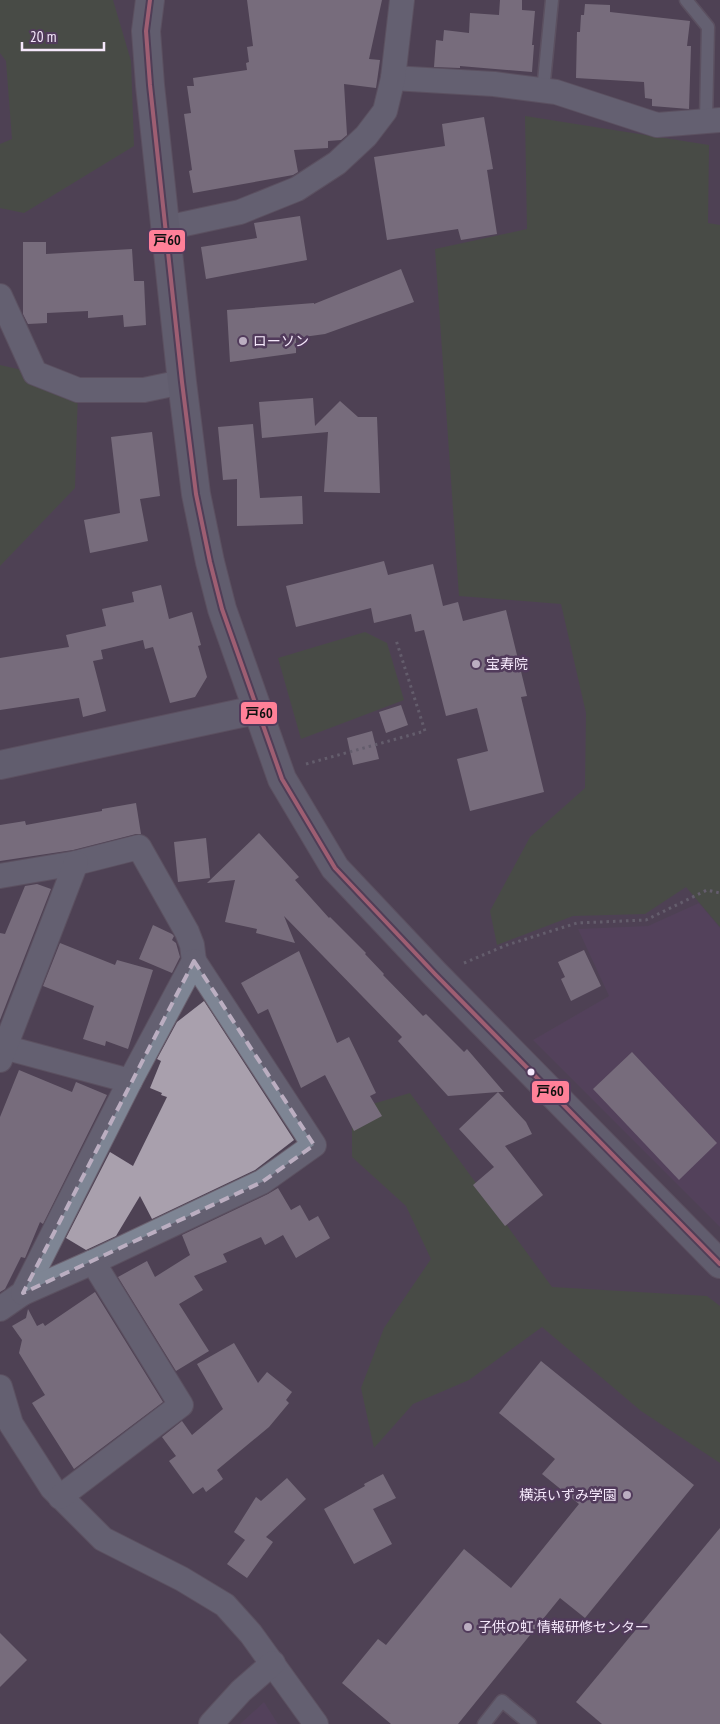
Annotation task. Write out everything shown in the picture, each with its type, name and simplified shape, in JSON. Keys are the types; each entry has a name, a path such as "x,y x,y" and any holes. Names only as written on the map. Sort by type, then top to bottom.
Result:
{"street":[{"path":"150,0 146,31 182,382 196,494 222,609 279,772 303,817 335,868 435,974 720,1264"},
{"path":"166,228 240,212 297,189 337,163 366,136 385,111 393,78 402,0"},
{"path":"393,78 494,84 556,92 657,125 713,121"},
{"path":"0,296 35,373 78,390 144,390 182,382"},
{"path":"0,765 256,710"},
{"path":"0,876 76,863 138,847 187,932 192,944 194,961 314,1145 262,1182 23,1293 0,1309"},
{"path":"76,863 2,1051 130,1081"},
{"path":"23,1293 130,1081 194,961"},
{"path":"60,1497 181,1405 93,1262"},
{"path":"0,1387 10,1424 52,1488 60,1497 103,1540 182,1579 225,1605 251,1634 316,1724"},
{"path":"210,1724 241,1691 273,1663"}],"lane":[{"path":"543,91 552,0"},
{"path":"686,0 708,27 713,121"},
{"path":"484,1724 502,1701 530,1724"}],"path":[{"path":"279,772 425,731 396,640"},
{"path":"435,974 507,945 577,923 646,920 707,890 720,893"}],"highlighted area":[{"path":"194,961 314,1145 262,1182 23,1293"}],"shaded area":[{"path":"699,903 720,928 720,1227 533,1040 609,996 578,929 648,926"},
{"path":"264,1702 278,1724 240,1724"}],"green space":[{"path":"0,0 113,0 131,61 134,146 24,213 0,208 0,144 12,139 6,61 0,53"},
{"path":"525,116 709,145 708,223 720,225 720,927 686,887 645,914 573,916 497,945 490,911 530,837 585,788 586,713 561,604 459,596 435,249 527,229"},
{"path":"0,365 35,373 78,390 75,488 0,566"},
{"path":"365,632 387,643 404,700 301,739 278,658"},
{"path":"410,1093 552,1287 707,1296 720,1306 720,1463 641,1411 542,1327 469,1380 413,1404 374,1448 361,1388 384,1328 431,1259 406,1206 352,1157 352,1110"}],"building":[{"path":"247,0 382,0 369,59 380,60 376,88 344,84 347,135 341,140 328,141 328,148 294,150 298,172 293,175 193,193 189,171 192,170 184,114 191,113 187,86 194,86 193,78 247,70 246,63 249,62 247,47 253,46"},
{"path":"500,0 522,0 522,10 535,11 532,72 460,66 460,68 434,67 436,40 443,41 444,30 469,33 470,13 499,15"},
{"path":"585,4 610,5 610,12 690,21 687,46 691,46 689,109 652,106 652,99 645,98 644,82 576,78 577,32 580,32 581,15 584,15"},
{"path":"484,117 493,169 487,170 497,234 461,240 458,229 387,240 374,157 445,146 442,124"},
{"path":"300,216 307,260 206,279 201,247 257,238 254,223"},
{"path":"23,242 46,242 46,254 132,249 134,281 144,281 146,325 124,327 123,315 88,318 88,311 47,313 47,323 28,324 23,314"},
{"path":"401,269 414,302 325,334 296,338 296,353 230,362 227,310 314,304"},
{"path":"313,398 315,426 340,401 358,417 377,417 380,493 324,492 328,432 262,438 259,402"},
{"path":"253,424 260,498 302,496 303,524 237,526 237,479 223,480 218,427"},
{"path":"152,432 160,496 140,499 148,541 90,553 84,520 120,513 111,437"},
{"name":"宝寿院","path":"384,561 388,575 433,564 443,606 458,602 463,621 506,610 527,696 521,697 544,792 470,811 457,759 488,751 477,708 446,716 424,630 415,632 411,614 374,623 371,608 296,627 286,586"},
{"path":"161,585 169,619 192,612 201,645 198,646 207,677 195,697 170,703 153,647 145,649 143,640 101,650 103,659 93,661 106,711 83,717 79,698 0,710 0,658 69,647 66,635 106,626 102,609 134,602 132,592"},
{"path":"401,705 408,725 386,733 379,712"},
{"path":"372,731 379,759 353,765 347,738"},
{"path":"136,803 141,834 73,850 0,861 0,825 25,821 26,825"},
{"path":"259,833 299,877 295,880 329,918 366,953 383,975 423,1016 426,1014 464,1052 467,1049 504,1092 448,1096 398,1041 402,1037 284,916 295,943 256,933 257,929 225,922 235,880 207,883"},
{"path":"206,838 210,878 178,882 174,842"},
{"path":"37,884 51,889 0,1020 0,933 5,934 25,886"},
{"path":"153,925 174,936 172,940 176,943 180,957 172,973 139,959"},
{"path":"60,943 115,965 117,960 153,970 128,1049 106,1041 105,1046 83,1039 94,1006 43,986"},
{"path":"584,950 601,986 571,1001 561,979 565,977 558,962"},
{"path":"299,951 337,1043 349,1037 376,1093 370,1096 382,1116 354,1131 325,1075 301,1088 268,1009 258,1014 241,983"},
{"path":"204,1001 294,1140 255,1170 152,1219 140,1196 116,1236 86,1250 66,1238 110,1152 133,1166 167,1097 150,1088 161,1061 157,1059 177,1022"},
{"path":"632,1052 717,1143 679,1180 593,1089"},
{"path":"19,1070 72,1092 76,1082 107,1095 43,1224 40,1222 25,1258 21,1257 5,1289 0,1292 0,1117"},
{"path":"498,1092 526,1122 532,1134 505,1146 543,1195 505,1226 473,1185 494,1167 459,1129"},
{"path":"278,1188 291,1210 300,1205 309,1221 318,1216 330,1238 296,1258 283,1235 265,1245 261,1237 223,1254 227,1262 194,1276 203,1290 179,1304 209,1351 176,1371 118,1277 147,1261 155,1277 190,1255 182,1235"},
{"path":"95,1292 163,1402 74,1469 32,1403 45,1395 19,1353 22,1340 12,1326 26,1318 28,1309 37,1326 43,1323 45,1326"},
{"path":"234,1343 258,1383 267,1372 292,1392 286,1400 289,1403 269,1427 217,1470 223,1479 206,1492 203,1487 193,1494 169,1461 176,1456 162,1437 182,1421 192,1435 223,1409 197,1364"},
{"path":"541,1361 694,1485 585,1618 560,1598 458,1724 391,1724 342,1683 378,1639 386,1645 464,1549 511,1588 579,1504 542,1474 555,1459 499,1413"},
{"path":"383,1474 396,1498 373,1509 392,1544 354,1564 324,1509"},
{"path":"287,1478 306,1499 266,1537 273,1542 247,1578 227,1564 245,1540 234,1532 256,1497 261,1501"},
{"path":"720,1528 720,1724 602,1724 576,1702"},
{"path":"0,1633 27,1660 0,1687"}],"transit line":[{"name":"戸60","path":"150,0 146,31 150,85 196,494 222,609 282,779 335,868 435,974 720,1264"}],"place":[{"name":"ローソン","path":"243,341"},
{"name":"宝寿院","path":"476,664"},
{"name":"横浜いずみ学園","path":"627,1495"},
{"name":"子供の虹 情報研修センター","path":"468,1627"}]}
